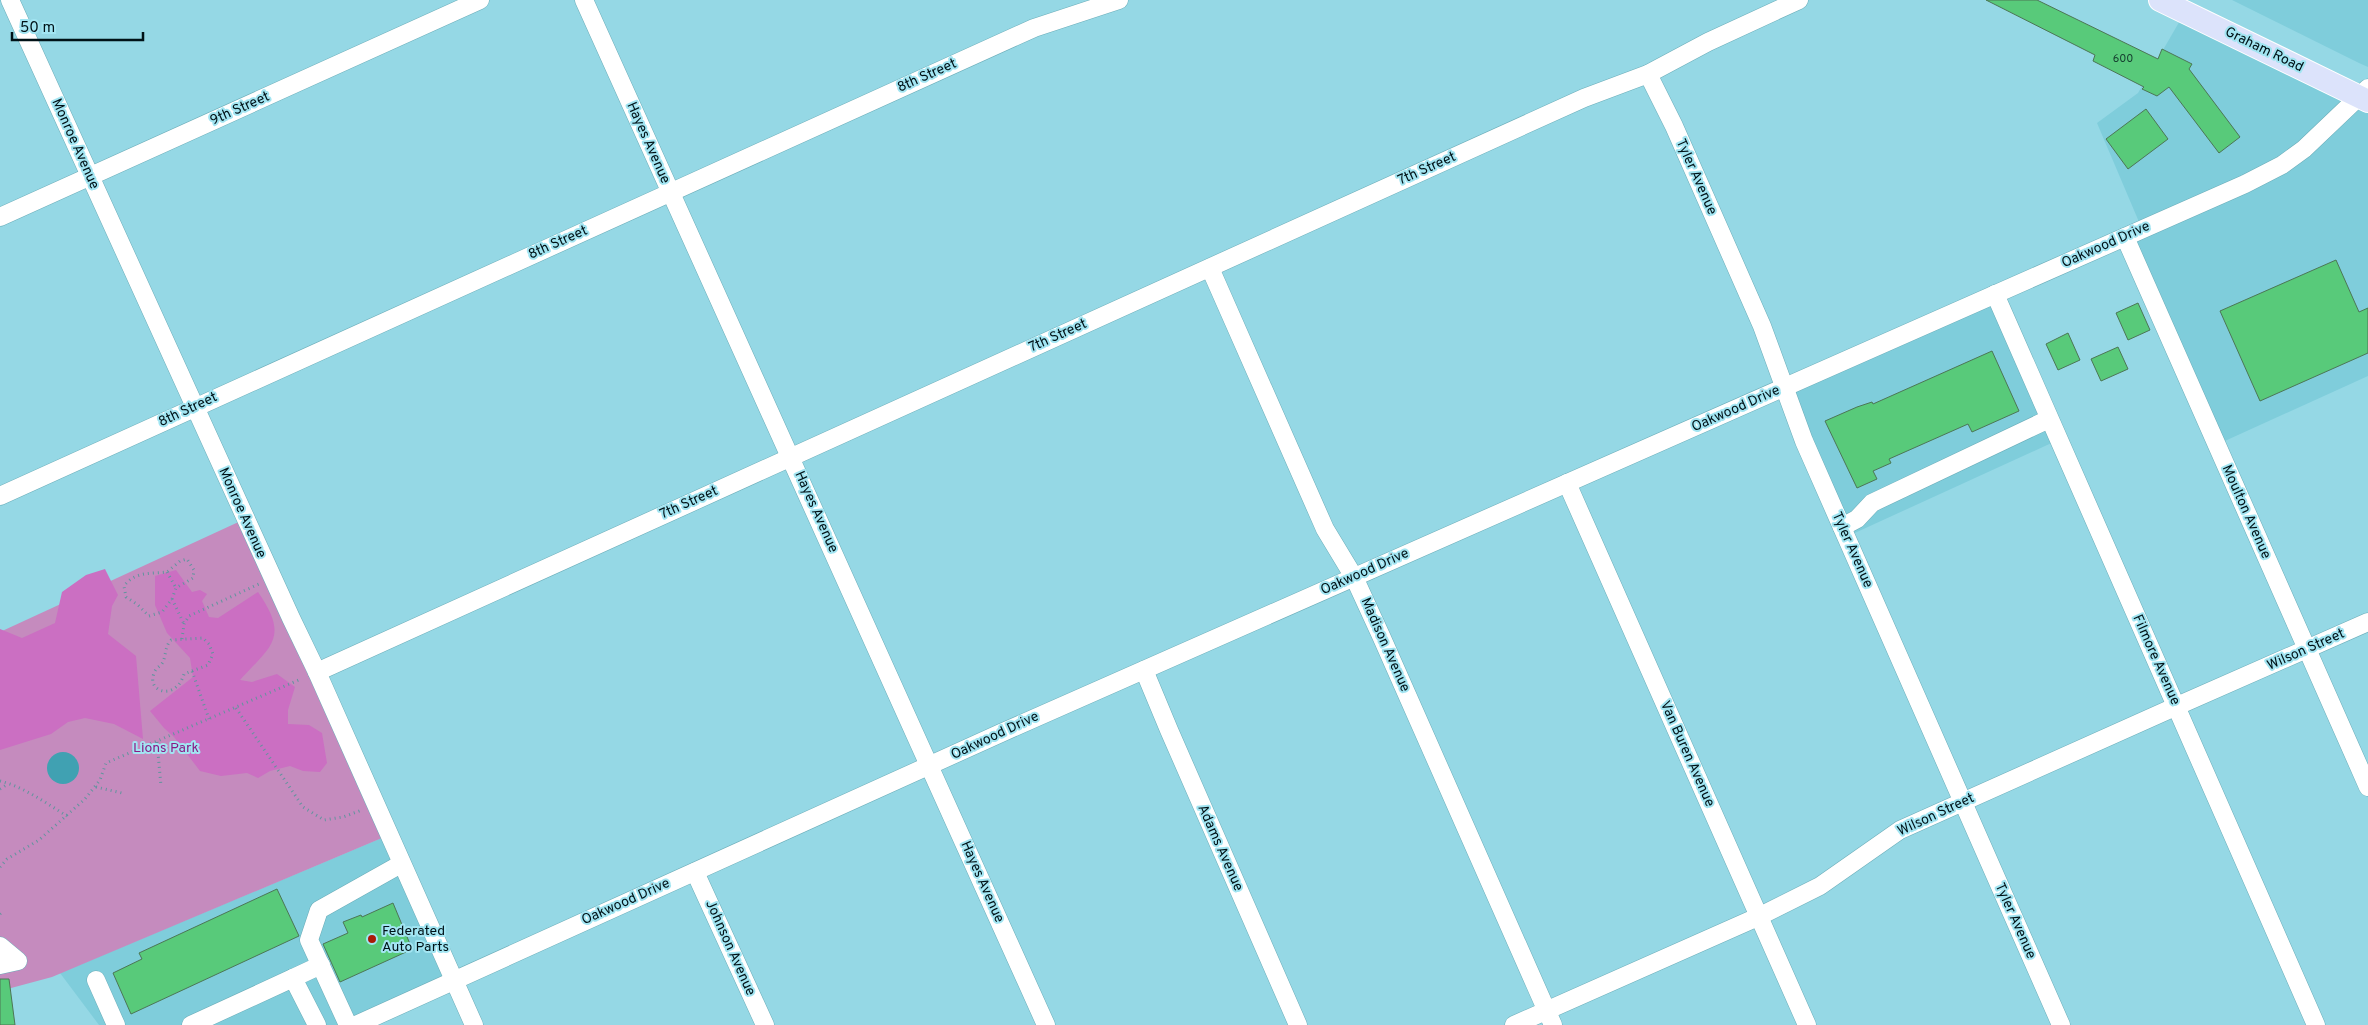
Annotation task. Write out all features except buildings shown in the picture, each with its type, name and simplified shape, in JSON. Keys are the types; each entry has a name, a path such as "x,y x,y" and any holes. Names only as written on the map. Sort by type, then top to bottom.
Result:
{"main road":[{"name":"Graham Road","path":"2160,0 2365,95"}],"street":[{"name":"Monroe Avenue","path":"10,0 272,578 309,675 375,806 474,1025"},
{"name":"9th Street","path":"0,217 480,0"},
{"name":"Hayes Avenue","path":"584,0 1046,1025"},
{"name":"8th Street","path":"0,496 1034,28 1119,0"},
{"name":"7th Street","path":"309,675 1584,98 1648,74 1708,42 1799,0"},
{"name":"Tyler Avenue","path":"1648,74 1674,126 1750,299 1804,441 2061,1025"},
{"name":"Oakwood Drive","path":"356,1025 1144,670 2245,184 2282,165 2365,95"},
{"name":"Moulton Avenue","path":"2125,236 2368,787"},
{"name":"Madison Avenue","path":"1210,268 1325,529 1354,577 1550,1018"},
{"name":"Filmore Avenue","path":"1995,294 2316,1025"},
{"path":"1842,527 1856,520 1872,503 2049,419"},
{"name":"Van Buren Avenue","path":"1567,483 1808,1025"},
{"name":"Wilson Street","path":"1514,1025 1550,1018 1820,886 1900,830 2368,622"},
{"name":"Adams Avenue","path":"1144,670 1298,1025"},
{"path":"348,1025 310,940 319,910 401,864"},
{"name":"Johnson Avenue","path":"695,872 765,1025"},
{"path":"0,946 18,961 0,965"},
{"path":"196,1024 321,965"},
{"path":"293,978 317,1025"},
{"path":"96,980 116,1025"}],"path":[{"path":"184,559 191,563 194,570 193,578 176,588 172,599 162,612 149,616 126,597 124,591 126,583 139,575 150,572 167,572 184,559"},
{"path":"167,572 176,588"},
{"path":"184,624 192,615 272,578"},
{"path":"172,599 184,624 182,639"},
{"path":"203,638 207,640 212,650 208,665 192,671 184,674 180,685 167,692 160,692 157,688 154,676 155,671 162,664 168,642 174,639 203,638"},
{"path":"192,671 209,719"},
{"path":"0,867 7,859 39,840 67,816 96,787 106,764 309,675"},
{"path":"236,708 303,807 313,815 324,820 343,817 375,806"},
{"path":"157,742 160,786"},
{"path":"0,782 8,784 67,816"},
{"path":"0,789 8,784"},
{"path":"96,787 122,793"}],"shaded area":[{"path":"2232,0 2368,0 2368,67 2359,63"},
{"path":"2185,12 2368,101 2368,376 2216,445 2125,237 2142,229 2097,123 2138,93"},
{"path":"1995,294 2058,440 1846,537 1785,388"},
{"path":"105,569 118,595 112,606 108,634 136,656 143,739 114,724 85,718 68,722 51,734 0,750 0,629 22,638 55,623 62,592 86,575"},
{"path":"176,570 192,592 200,590 207,594 202,601 209,617 218,618 258,592 268,608 275,631 268,649 240,680 252,682 277,674 295,687 288,710 288,724 309,725 322,733 327,763 320,772 303,771 290,766 270,771 258,778 247,773 221,776 200,771 174,737 150,711 193,677 190,658 167,633 155,605 155,576"},
{"path":"63,752 75,756 79,768 75,780 63,784 51,780 47,768 51,756"},
{"path":"389,835 454,980 356,1025 99,1025 60,973"}],"green space":[{"name":"Lions Park","path":"245,519 389,835 52,977 0,991 0,632"}],"place":[{"name":"Federated Auto Parts","path":"372,939"}]}
